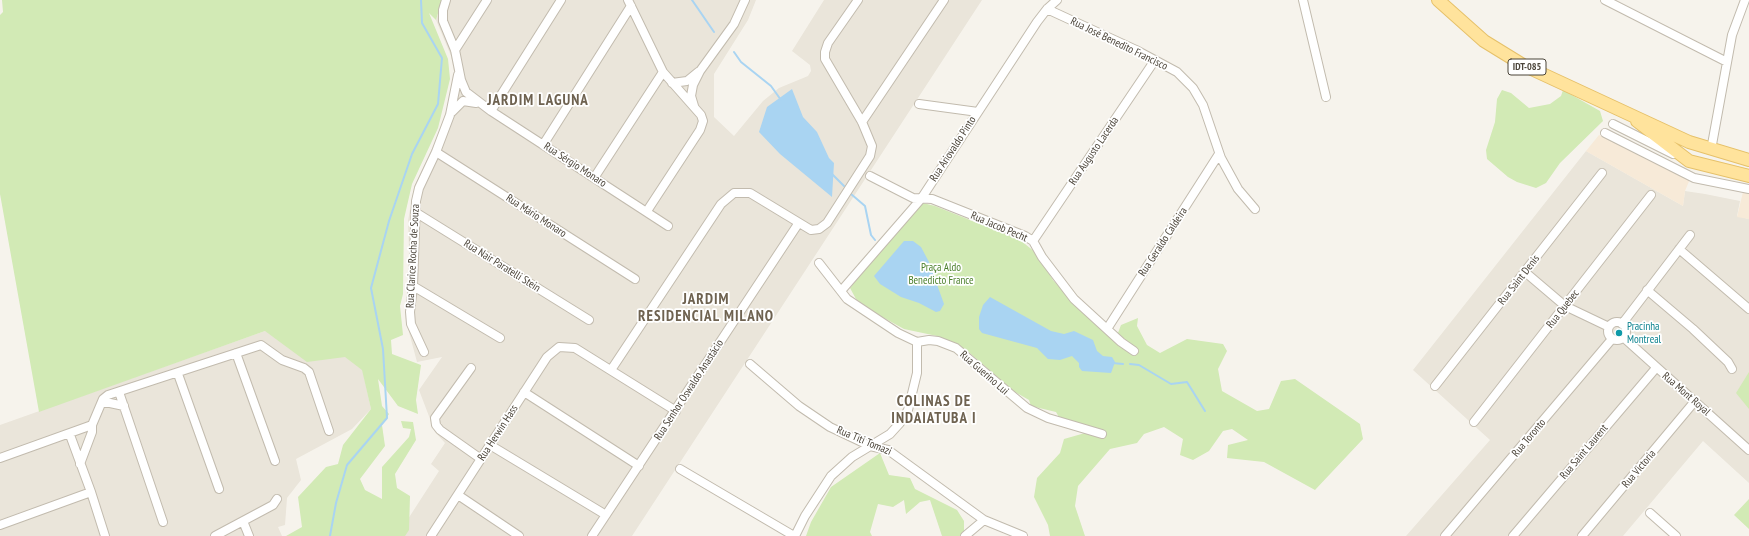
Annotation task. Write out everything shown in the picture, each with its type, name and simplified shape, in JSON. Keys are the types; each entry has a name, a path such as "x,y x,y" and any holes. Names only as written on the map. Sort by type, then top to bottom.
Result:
{"main road":[{"name":"IDT-085","path":"1438,0 1467,28 1504,55 1689,142 1743,159"},
{"name":"IDT-085","path":"1629,114 1649,132 1689,160 1749,176"},
{"path":"1712,167 1718,158 1743,159"}],"street":[{"name":"Rua Clarice Rocha de Souza","path":"446,0 443,10 443,21 456,50 463,87 481,104"},
{"path":"456,50 487,0"},
{"path":"491,111 561,0"},
{"path":"672,82 687,81 700,70 734,24 744,0"},
{"path":"676,410 611,370 721,204 734,194 750,193 798,224 815,230 823,226 870,156 872,146 862,122 825,59 825,52 828,43 858,0"},
{"path":"862,122 944,0"},
{"name":"Rua Ariovaldo Pinto","path":"841,291 921,198 1047,9 1057,0"},
{"path":"1303,0 1326,97"},
{"path":"1605,0 1727,62"},
{"path":"1711,150 1732,35 1745,0"},
{"path":"629,3 663,72 701,115 703,121 700,130 647,211"},
{"path":"543,145 629,3"},
{"name":"Rua José Benedito Francisco","path":"1047,9 1155,60 1177,72 1193,88 1203,105 1219,154 1238,189 1255,209"},
{"name":"Rua Augusto Lacerda","path":"1033,241 1155,60"},
{"name":"Rua Clarice Rocha de Souza","path":"424,352 411,324 414,212 419,188 436,152 450,115 459,66"},
{"path":"695,108 692,91 700,70"},
{"path":"594,178 663,72"},
{"name":"Rua Clarice Rocha de Souza","path":"450,115 463,100 481,104"},
{"name":"Rua Sérgio Monaro","path":"481,104 668,226"},
{"path":"919,104 978,112"},
{"path":"1613,124 1689,160"},
{"path":"1605,133 1694,178 1749,189"},
{"path":"1641,152 1647,141"},
{"name":"Rua Mário Monaro","path":"436,152 636,279"},
{"name":"Rua Geraldo Caldeira","path":"1107,329 1219,154"},
{"name":"Rua Saint Denis","path":"1435,386 1602,173"},
{"name":"Rua Jacob Pecht","path":"870,176 913,198 932,199 1025,236 1033,241 1042,257 1074,299 1134,351"},
{"name":"Rua Quebec","path":"1474,422 1651,195"},
{"name":"Rua Nair Paratelli Stein","path":"414,212 589,320"},
{"name":"Rua Senhor Oswaldo Anastácio","path":"592,536 798,224"},
{"path":"1622,324 1690,235"},
{"path":"1679,249 1749,309"},
{"path":"680,469 795,536 805,516 831,476 852,457 890,434 900,423 908,410 916,373 917,342 874,317 847,299 819,263"},
{"path":"1525,272 1565,306 1609,327"},
{"path":"413,286 500,338"},
{"path":"1647,290 1728,362 1732,369"},
{"path":"1613,323 1622,324 1625,330 1623,337 1618,340 1612,339 1608,335 1609,327 1613,323"},
{"name":"Rua Mont Royal","path":"1623,337 1749,450"},
{"name":"Rua Toronto","path":"1445,536 1612,339"},
{"name":"Rua Guerino Lui","path":"917,342 929,340 938,341 956,348 1027,408 1048,418 1102,434"},
{"path":"80,464 92,432 92,426 102,403 108,395 178,374 261,345 282,360 304,368 309,372 329,431"},
{"name":"Rua Herwin Hass","path":"431,536 547,357 559,347 575,348 611,370"},
{"path":"236,353 275,461"},
{"name":"Rua Titi Tomazi","path":"750,364 799,406 823,422 870,446 888,450 984,520 1023,536"},
{"path":"472,368 435,418 436,425 440,430 481,459"},
{"name":"Rua Saint Laurent","path":"1514,536 1656,368"},
{"path":"178,374 219,489"},
{"path":"119,392 163,522"},
{"path":"524,392 639,466"},
{"name":"Rua Victoria","path":"1582,536 1695,401"},
{"path":"102,403 124,406"},
{"path":"0,458 92,426"},
{"path":"70,434 91,492 104,536"},
{"path":"490,445 606,515"},
{"path":"0,525 91,492"},
{"path":"458,495 519,536"},
{"path":"215,536 272,505 277,499"},
{"path":"1650,513 1676,536"},
{"path":"965,536 984,520"},
{"path":"243,521 249,536"}],"shaded area":[{"path":"442,0 756,0 748,20 714,74 714,117 734,136 763,101 779,88 808,76 811,71 810,65 792,51 824,0 982,0 632,536 397,536 439,471 431,464 445,443 435,432 419,390 442,357 417,362 406,321 410,277 408,221 414,187 441,130 455,77 451,56 436,20"},
{"path":"1599,135 1690,179 1685,191 1683,206 1586,151"},
{"path":"1586,151 1683,206 1685,191 1705,194 1740,201 1737,216 1749,219 1749,483 1703,441 1623,536 1406,536 1490,440 1413,370"},
{"path":"1743,192 1749,193 1749,219 1737,217"},
{"path":"265,331 357,345 371,409 352,429 296,459 301,480 287,498 285,525 278,527 282,536 0,536 0,425"}],"green space":[{"path":"2,0 442,0 436,20 429,13 448,59 450,79 438,128 412,184 404,219 403,294 400,306 403,335 391,340 392,354 421,365 416,400 418,414 398,406 378,379 382,406 389,414 382,425 385,446 360,479 365,490 382,499 382,467 409,437 411,429 403,428 401,421 413,422 416,440 395,474 397,488 410,496 409,530 405,536 286,536 302,527 298,497 326,467 338,464 343,445 371,409 362,370 345,357 307,362 265,331 39,412 0,194 0,15 3,12"},
{"path":"1502,90 1511,93 1529,108 1550,104 1561,96 1563,90 1600,111 1603,121 1560,163 1546,183 1536,188 1517,182 1508,177 1487,159 1486,150 1495,122 1497,99"},
{"name":"Praça Aldo Benedicto France","path":"919,202 935,206 1020,240 1035,252 1053,280 1077,307 1116,338 1121,325 1138,318 1137,326 1147,345 1160,353 1187,339 1223,344 1227,351 1218,369 1222,391 1257,411 1269,409 1281,381 1295,379 1360,424 1363,439 1315,490 1264,462 1227,458 1228,445 1248,440 1232,429 1223,431 1209,451 1193,460 1180,455 1183,439 1164,427 1144,434 1137,443 1110,449 1078,486 1075,506 1085,536 1050,536 1048,525 1034,497 1037,478 1060,453 1064,439 1085,433 1090,427 1063,424 1056,412 1031,406 1029,400 1015,392 965,349 937,336 904,329 875,313 856,299 850,288"},
{"path":"1749,372 1749,409 1736,393"},
{"path":"880,453 889,475 910,478 915,489 957,510 964,521 964,536 942,536 930,500 920,502 906,514 904,500 893,507 878,504 870,532 872,536 806,536 811,522 831,487"},
{"path":"1749,499 1749,529 1734,515"}],"water":[{"path":"792,89 803,117 817,132 829,158 834,163 832,197 780,154 759,132 767,107"},
{"path":"904,241 913,241 921,247 929,262 944,304 940,311 936,312 919,303 901,297 880,284 874,276"},
{"path":"990,297 1051,331 1064,334 1074,331 1093,340 1097,351 1103,356 1112,357 1115,362 1111,373 1082,371 1079,367 1079,363 1072,356 1060,360 1048,359 1037,348 982,333 979,329 979,317 983,305"}],"waterway":[{"path":"330,536 336,503 347,465 387,418 383,349 371,288 389,221 412,154 438,104 442,58 422,23 421,0"},
{"path":"692,0 714,32"},
{"path":"734,52 741,62 771,86 781,100"},
{"path":"832,174 844,186"},
{"path":"851,194 865,206 871,235 875,240"},
{"path":"1112,363 1123,364"},
{"path":"1130,364 1139,365 1171,384 1187,382 1205,411"}],"place":[{"name":"Pracinha Montreal","path":"1619,333"}],"district":[{"name":"JARDIM LAGUNA","path":"538,101"},
{"name":"JARDIM RESIDENCIAL MILANO","path":"706,308"},
{"name":"COLINAS DE INDAIATUBA I","path":"934,410"}]}
